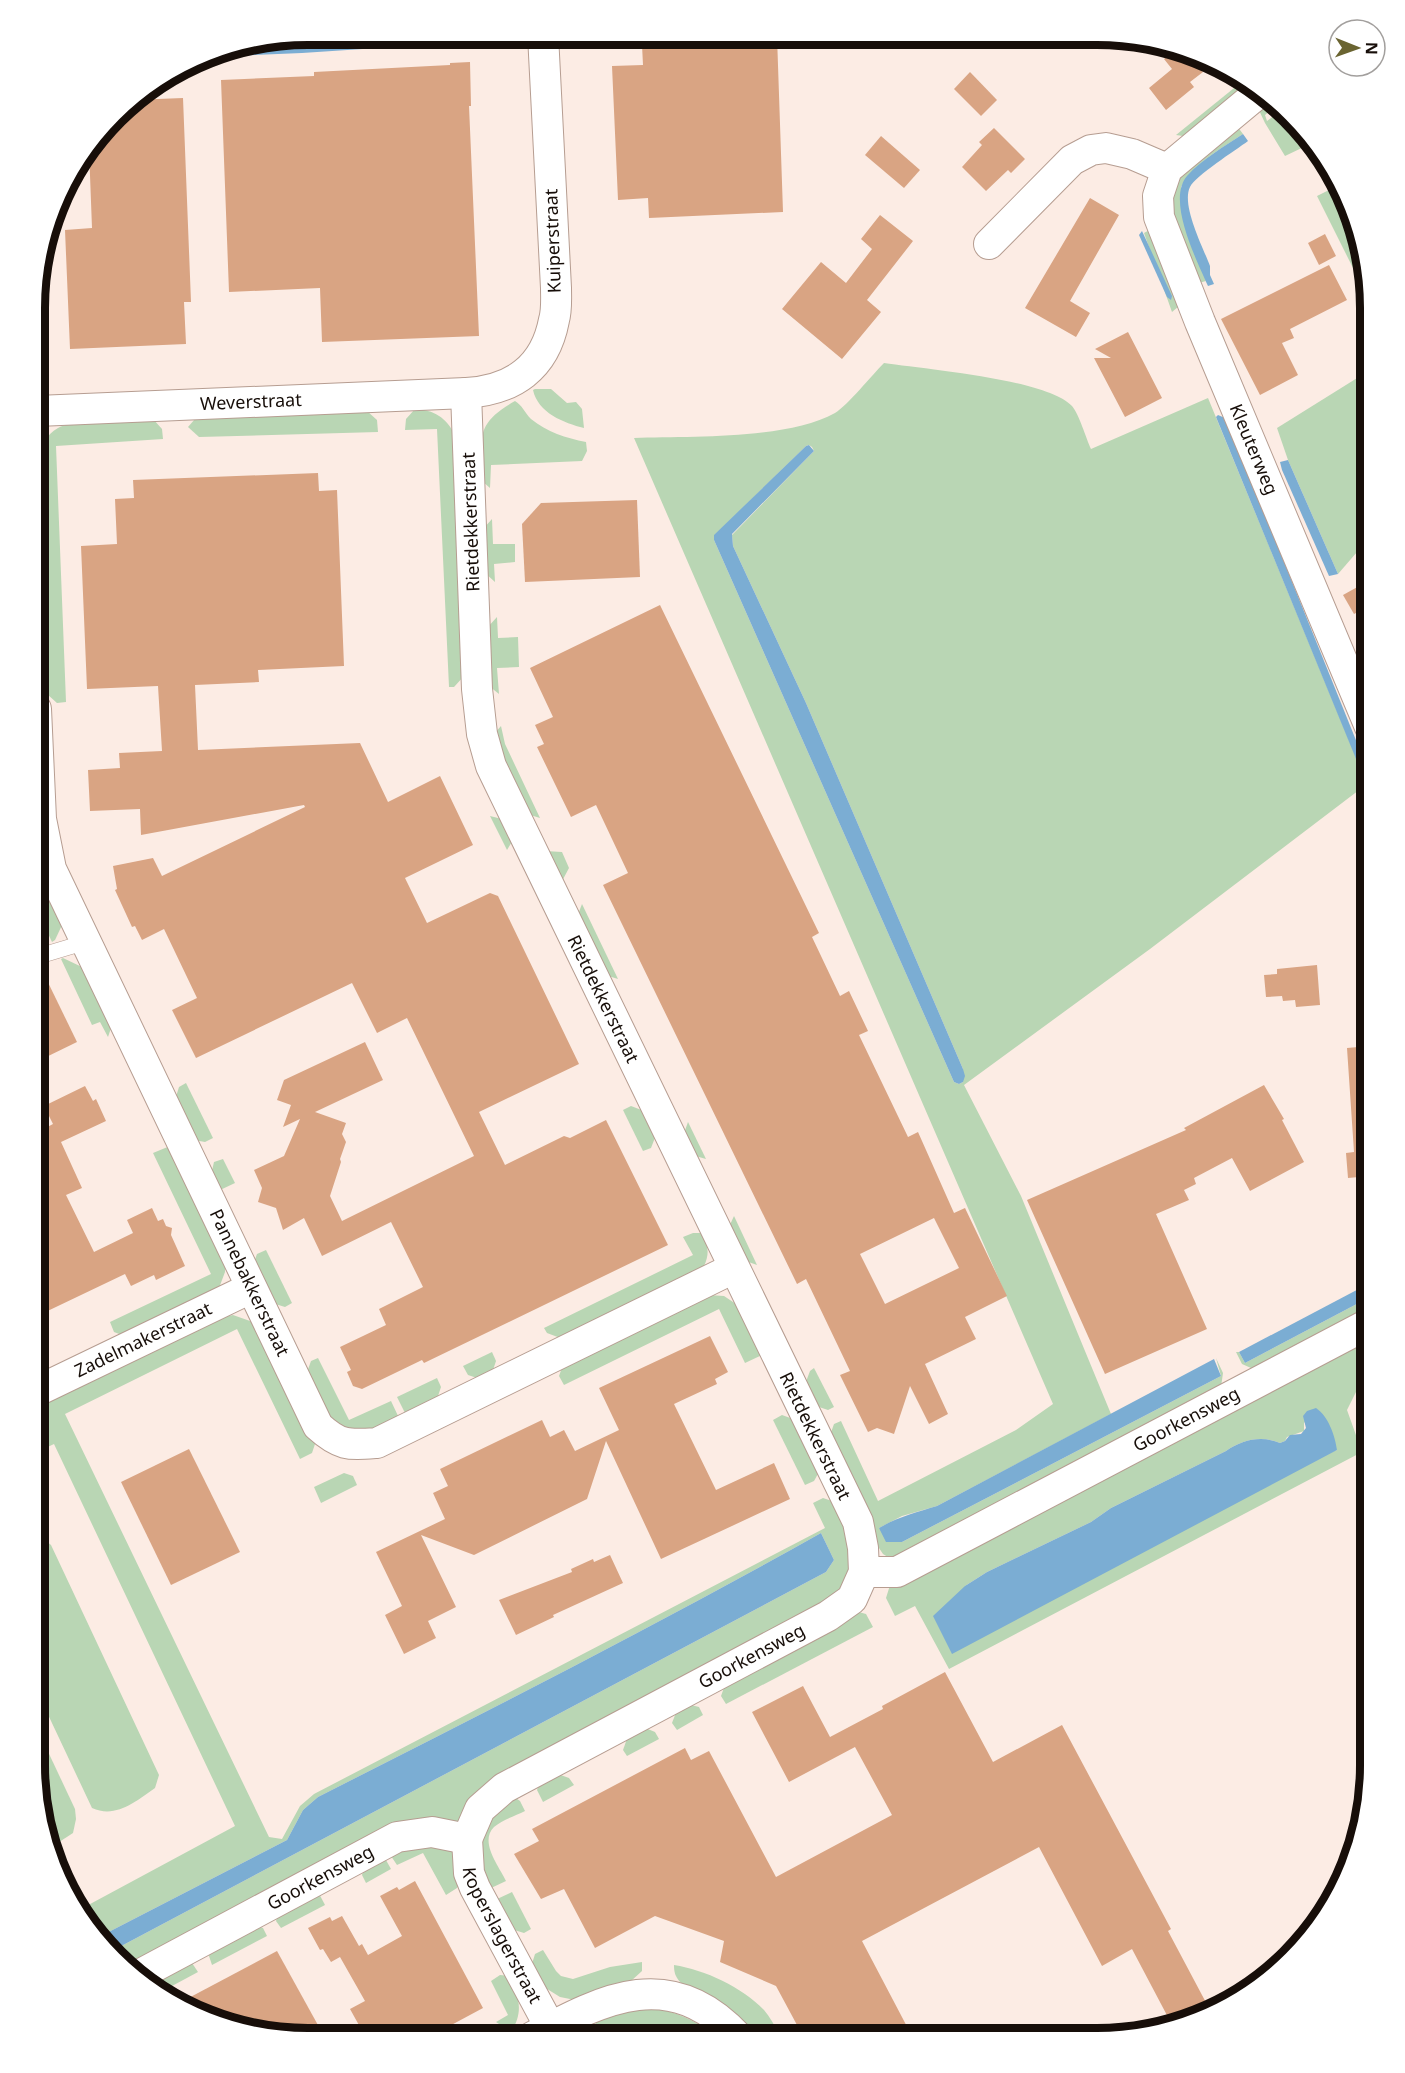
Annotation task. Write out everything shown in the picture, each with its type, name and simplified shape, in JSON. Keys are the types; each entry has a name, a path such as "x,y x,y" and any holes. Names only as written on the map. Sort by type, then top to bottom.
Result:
{"street":[{"name":"Kuiperstraat","path":"466,393 486,392 512,383 533,367 549,341 555,318 556,288 544,45"},
{"path":"989,244 1072,160 1091,150 1106,148 1132,154 1167,169 1254,97"},
{"name":"Kleuterweg","path":"1167,169 1158,196 1159,218 1200,322 1360,703"},
{"name":"Weverstraat","path":"45,411 466,393"},
{"name":"Rietdekkerstraat","path":"466,393 477,689 482,734 491,766 858,1522 863,1548 864,1572"},
{"name":"Pannebakkerstraat","path":"45,847 51,869 318,1426 335,1441 356,1444 377,1443 734,1268"},
{"name":"Zadelmakerstraat","path":"45,1387 251,1288"},
{"name":"Goorkensweg","path":"145,1972 397,1837 432,1832 467,1839 480,1809 504,1788 828,1616 852,1599 864,1572 897,1572 1360,1328"},
{"name":"Koperslagerstraat","path":"467,1839 469,1873 539,2028"},
{"name":"Koperslagerstraat","path":"549,2028 611,1999 655,1994 682,1998 711,2012 728,2028"}],"lane":[{"path":"45,954 86,942"}],"green space":[{"path":"1237,86 1246,91 1190,137 1176,135"},
{"path":"1260,101 1271,110 1265,115 1267,121 1275,115 1305,147 1285,156 1256,104"},
{"path":"1237,126 1243,134 1201,164 1186,178 1181,187 1206,281 1195,284 1174,234 1173,180"},
{"path":"1324,175 1333,192 1340,207 1346,223 1358,279 1317,196 1331,189"},
{"path":"1153,228 1179,306 1172,312 1144,233"},
{"path":"884,363 1012,382 1058,397 1072,406 1091,449 1208,398 1360,767 1360,789 1150,949 964,1085 1021,1196 1111,1414 937,1506 902,1516 879,1528 895,1542 902,1542 1221,1376 1216,1358 1223,1373 1220,1394 891,1559 883,1554 875,1542 829,1438 834,1424 841,1421 878,1501 1016,1430 1053,1404 634,438 737,435 791,428 815,422 835,413","holes":["809,445 814,451 732,535 733,546 806,703 963,1069 963,1082 959,1084 954,1082 714,540 715,535 806,446"]},
{"path":"1360,376 1360,549 1338,574 1288,460 1277,428"},
{"path":"551,389 567,403 576,402 582,409 584,428 560,420 546,411 536,398 533,390"},
{"path":"515,401 531,419 544,428 586,442 587,451 582,461 491,465 490,488 482,481 481,443 483,434 492,418"},
{"path":"415,409 439,416 448,423 455,435 464,676 454,687 449,687 437,429 405,430 406,419"},
{"path":"367,411 377,420 378,432 199,437 188,427 195,419"},
{"path":"153,419 162,429 163,439 56,446 66,702 57,703 47,694 45,441 50,434 65,425"},
{"path":"492,519 493,544 515,544 515,562 494,564 495,582 485,573 483,529"},
{"path":"497,617 498,638 518,637 519,667 497,668 499,694 489,686 487,628"},
{"path":"501,726 505,744 540,818 527,814 494,734"},
{"path":"490,816 502,819 513,840 507,850"},
{"path":"545,851 562,852 569,868 561,883"},
{"path":"45,884 63,923 52,942 45,927"},
{"path":"582,904 618,979 605,975 577,917"},
{"path":"61,959 84,968 112,1025 108,1037 100,1022 92,1025"},
{"path":"186,1083 213,1138 205,1142 194,1140 175,1100 179,1087"},
{"path":"631,1106 644,1111 656,1135 651,1148 643,1151 623,1110"},
{"path":"688,1122 706,1159 692,1155 683,1136"},
{"path":"170,1146 225,1263 225,1272 219,1288 127,1337 114,1332 110,1322 211,1274 153,1153"},
{"path":"223,1159 235,1183 218,1191 211,1175 214,1162"},
{"path":"734,1216 757,1265 743,1260 728,1229"},
{"path":"693,1233 702,1233 706,1241 708,1253 704,1266 563,1339 547,1333 544,1328 693,1255 683,1237"},
{"path":"266,1250 292,1303 285,1307 272,1303 253,1265 257,1254"},
{"path":"709,1295 724,1296 736,1304 762,1355 745,1363 719,1309 564,1385 559,1376 563,1365"},
{"path":"1360,1302 1360,1320 1260,1372 1242,1364 1236,1352 1239,1352 1245,1363"},
{"path":"233,1315 250,1321 257,1327 316,1441 312,1453 300,1459 237,1329 65,1414 269,1837 282,1839 300,1806 314,1794 825,1528 813,1503 823,1498 832,1501 848,1537 851,1559 845,1582 837,1594 455,1826 139,1966 119,1947 826,1572 834,1560 821,1533 634,1635 318,1797 303,1810 287,1840 106,1933 86,1906 235,1826 54,1444 45,1448 45,1402 216,1319"},
{"path":"1360,1336 1360,1389 1356,1392 1347,1410 1360,1446 1360,1453 949,1669 915,1606 895,1616 886,1598 891,1582","holes":["1304,1422 1337,1450 965,1586 987,1572 1091,1522 1111,1508 1239,1444 1259,1439 1280,1443 1287,1437 1304,1431"]},
{"path":"492,1352 496,1361 492,1373 480,1379 468,1375 463,1366"},
{"path":"318,1358 349,1420 391,1401 399,1418 365,1434 335,1426 306,1375 311,1361"},
{"path":"814,1368 834,1407 828,1410 813,1405 804,1387 810,1371"},
{"path":"437,1378 441,1387 437,1399 406,1415 397,1397"},
{"path":"782,1415 793,1419 819,1472 814,1481 805,1485 773,1420"},
{"path":"344,1473 353,1476 357,1485 321,1503 314,1487"},
{"path":"45,1540 51,1545 159,1775 155,1788 125,1807 109,1811 92,1808 45,1708"},
{"path":"855,1611 866,1614 873,1627 726,1704 721,1696 725,1685"},
{"path":"687,1704 699,1707 703,1715 677,1730 672,1723 677,1710"},
{"path":"643,1727 655,1732 659,1739 627,1756 623,1750 628,1736"},
{"path":"45,1745 75,1809 76,1819 73,1833 57,1843 47,1799"},
{"path":"555,1773 569,1778 574,1785 543,1802 537,1790 540,1782"},
{"path":"513,1796 520,1801 525,1811 501,1822 490,1833 489,1847 506,1881 489,1889 479,1856 480,1838 487,1822"},
{"path":"401,1843 451,1847 460,1881 457,1888 446,1895 423,1853 397,1865 387,1850"},
{"path":"382,1853 391,1869 366,1883 362,1875 366,1862"},
{"path":"316,1888 325,1905 281,1928 276,1921 280,1907"},
{"path":"512,1892 531,1929 524,1933 511,1929 495,1900"},
{"path":"249,1923 263,1928 267,1936 212,1965 209,1956 212,1942"},
{"path":"543,1950 561,1976 573,1979 610,1967 642,1962 642,1971 631,1981 605,1987 580,1999 560,1997 544,1987 531,1967 535,1954"},
{"path":"192,1963 198,1972 168,1988 152,1977"},
{"path":"674,1965 686,1967 710,1975 734,1987 764,2010 776,2028 749,2028 725,2005 710,1995 680,1982 675,1974"},
{"path":"500,1975 510,1976 519,2004 518,2018 513,2028 505,2028 496,2022 508,2015 491,1981"},
{"path":"654,2008 672,2012 705,2028 631,2026 594,2028 598,2017 616,2011"}],"water":[{"path":"308,45 423,45 234,56 274,47"},
{"path":"1243,134 1248,141 1199,176 1190,187 1188,195 1191,215 1210,266 1210,275 1214,284 1208,286 1186,231 1180,200 1181,187 1187,176 1200,164"},
{"path":"1142,231 1172,296 1171,300 1167,297 1139,235"},
{"path":"1218,415 1225,418 1228,423 1360,750 1360,769 1216,417"},
{"path":"809,445 814,451 732,534 733,546 806,703 963,1069 965,1076 963,1082 959,1084 954,1082 714,540 714,535"},
{"path":"1288,460 1338,574 1329,576 1282,470 1280,462"},
{"path":"1360,1288 1360,1302 1245,1363 1239,1352"},
{"path":"1214,1359 1221,1376 902,1542 886,1542 879,1528 900,1518 937,1506"},
{"path":"1316,1408 1330,1426 1337,1450 952,1654 933,1616 965,1586 987,1572 1091,1522 1111,1508 1239,1444 1259,1439 1280,1443 1290,1435 1301,1434 1306,1428 1303,1416 1307,1411"},
{"path":"821,1533 834,1560 826,1572 119,1947 106,1933 287,1840 303,1810 318,1797 634,1635"}],"building":[{"path":"642,45 777,45 783,212 649,218 648,198 618,200 612,66 643,65"},
{"path":"1169,55 1182,59 1198,65 1203,72 1190,82 1194,87 1166,110 1149,88 1172,69 1164,59"},
{"path":"470,62 471,106 469,106 479,336 322,342 320,288 229,292 221,80 314,76 314,72"},
{"path":"970,72 997,100 981,116 954,89"},
{"path":"183,98 191,302 184,302 186,344 70,349 65,230 92,228 89,161 122,122 148,99"},
{"path":"994,128 1025,159 1011,173 1008,170 986,191 962,167 982,145 979,142"},
{"path":"881,136 920,170 904,188 865,155"},
{"path":"1090,198 1119,215 1070,301 1090,313 1076,337 1025,308"},
{"path":"880,215 913,241 867,300 881,312 842,359 782,309 821,262 846,283 872,249 861,239"},
{"path":"1325,234 1336,256 1319,265 1308,243"},
{"path":"1329,265 1347,300 1290,329 1294,338 1282,343 1298,375 1260,395 1221,319"},
{"path":"1128,332 1162,398 1125,417 1094,358 1111,358 1095,349"},
{"path":"318,473 319,491 337,490 344,666 258,670 259,682 195,685 198,750 360,743 388,802 440,776 473,845 405,878 427,923 490,893 498,896 579,1064 479,1112 505,1165 564,1136 570,1138 606,1120 668,1245 424,1363 422,1360 362,1389 353,1386 347,1372 351,1370 340,1347 386,1325 379,1309 423,1287 391,1222 322,1256 304,1218 283,1230 276,1208 258,1202 262,1188 254,1170 284,1156 300,1119 283,1127 291,1105 277,1100 284,1080 365,1042 383,1080 315,1112 346,1123 342,1134 346,1142 330,1196 342,1221 474,1156 407,1018 377,1033 352,983 196,1058 172,1010 197,998 164,929 142,940 135,926 132,927 115,890 117,889 113,866 153,858 162,876 305,807 304,805 141,835 140,809 90,811 88,770 120,768 119,753 162,751 158,686 87,689 81,546 117,544 115,499 134,498 133,480"},
{"path":"637,500 640,577 525,582 522,524 541,503"},
{"path":"1360,586 1360,611 1354,614 1343,595"},
{"path":"660,605 819,933 812,937 840,996 849,991 868,1031 859,1035 908,1137 918,1132 954,1213 965,1208 1007,1296 965,1317 976,1339 925,1364 948,1414 929,1424 910,1386 894,1434 877,1428 868,1432 840,1375 850,1371 806,1279 797,1284 603,885 628,873 596,805 571,817 537,747 544,744 535,725 553,717 530,668","holes":["934,1218 959,1268 885,1304 860,1254"]},
{"path":"1317,965 1320,1005 1296,1007 1295,1000 1283,1001 1282,996 1266,997 1264,975 1277,974 1277,969"},
{"path":"45,976 77,1042 45,1058"},
{"path":"1360,1047 1360,1177 1348,1178 1346,1153 1354,1152 1347,1048"},
{"path":"1264,1085 1284,1119 1282,1120 1304,1162 1250,1191 1232,1158 1194,1178 1196,1184 1184,1190 1189,1200 1156,1214 1207,1329 1105,1374 1027,1200 1186,1130 1184,1128"},
{"path":"85,1086 93,1101 96,1099 106,1121 61,1142 82,1188 66,1195 94,1252 133,1233 127,1220 152,1208 158,1221 163,1219 166,1226 172,1228 171,1235 185,1266 156,1280 154,1275 131,1286 125,1274 45,1312 45,1128 53,1124 45,1106"},
{"path":"710,1336 728,1372 715,1379 717,1384 674,1404 716,1490 774,1463 790,1499 661,1559 606,1441 587,1499 474,1555 421,1535 456,1607 428,1621 436,1638 404,1654 385,1615 402,1606 376,1552 445,1519 433,1493 448,1486 440,1469 542,1420 550,1437 564,1430 575,1451 619,1430 599,1388"},
{"path":"189,1449 240,1552 171,1585 121,1482"},
{"path":"610,1555 623,1583 553,1615 554,1617 516,1635 499,1600 572,1572 571,1569 593,1559 594,1562"},
{"path":"945,1672 993,1762 1062,1725 1171,1929 1168,1931 1207,2004 1168,2018 1132,1949 1102,1966 1039,1847 862,1941 908,2028 799,2028 776,1986 720,1962 724,1941 655,1916 595,1948 564,1889 541,1899 514,1854 539,1841 532,1829 685,1748 691,1760 709,1751 776,1877 892,1815 855,1747 789,1782 752,1712 803,1686 830,1737 883,1709 882,1706"},
{"path":"415,1881 483,2008 446,2028 361,2028 350,2009 365,2001 340,1957 331,1962 323,1949 320,1950 308,1928 330,1917 332,1921 342,1916 359,1946 362,1944 368,1955 402,1936 380,1896 397,1887 399,1890"},
{"path":"277,1951 320,2028 257,2023 223,2014 187,1999"}]}
